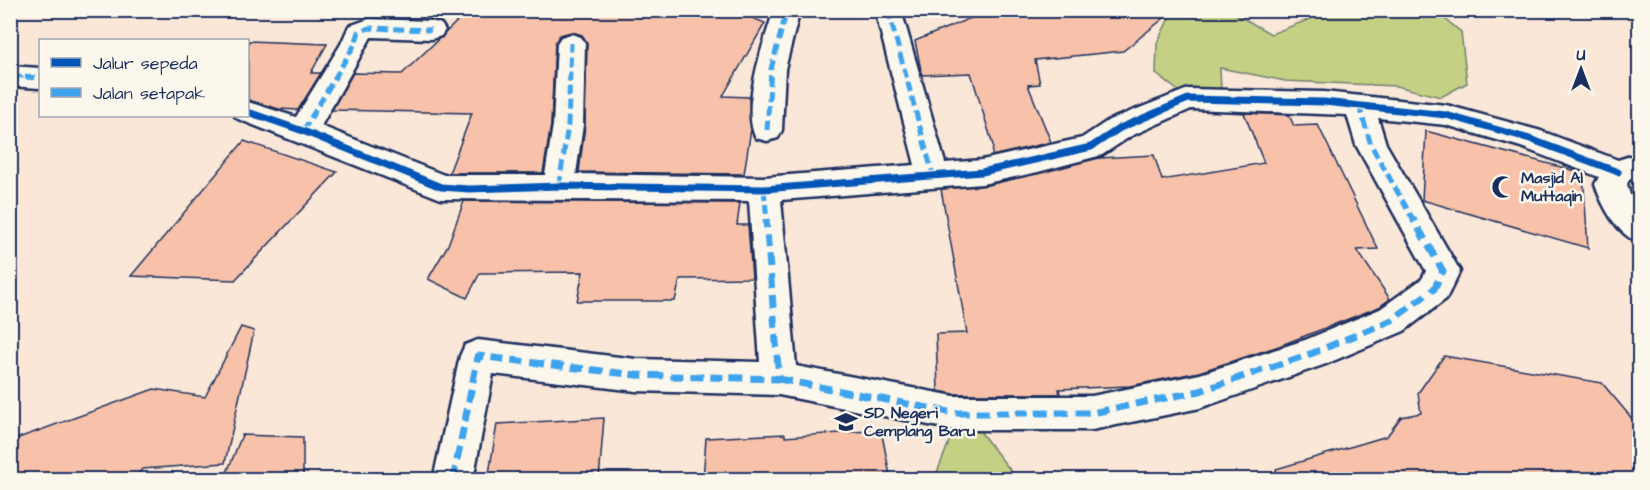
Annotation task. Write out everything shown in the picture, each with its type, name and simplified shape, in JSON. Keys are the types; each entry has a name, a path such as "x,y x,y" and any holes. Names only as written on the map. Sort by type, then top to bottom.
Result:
{"street":[{"path":"767,130 766,98 770,64 787,10"},
{"path":"888,10 933,175"},
{"path":"303,131 355,44 359,32 369,28 431,30"},
{"path":"559,186 568,125 571,43"},
{"path":"249,112 303,131 441,188 559,186 764,189 982,172 1091,147 1120,128 1188,99 1359,105 1446,115 1628,168"},
{"path":"453,480 478,356 636,375 778,380 954,413 1092,413 1200,391 1312,353 1392,320 1434,289 1443,271 1371,145 1359,105"},
{"path":"1628,168 1611,184 1616,200 1640,230"},
{"path":"764,189 778,380"}],"green space":[{"path":"1434,10 1461,32 1467,83 1441,97 1396,86 1285,81 1220,68 1221,92 1180,92 1156,74 1157,43 1172,12 1170,11 1230,11 1271,34 1331,11"},
{"path":"975,425 1014,475 1011,479 934,480 951,437"}],"building":[{"path":"469,10 733,10 765,23 723,96 749,97 751,129 744,174 579,172 585,125 587,43 582,35 572,32 560,35 555,43 551,125 543,173 449,173 472,113 332,110 353,73 402,74"},
{"path":"990,10 1174,10 1123,51 1035,60 1040,84 1028,85 1051,142 992,156 993,145 971,73 922,75 915,41"},
{"path":"249,41 327,44 311,73 321,73 298,110 279,109 249,100"},
{"path":"1244,113 1289,115 1294,126 1318,125 1378,249 1357,250 1390,299 1379,307 1279,346 1199,372 1130,386 1059,389 1060,394 954,394 938,391 936,334 967,333 941,189 988,185 1099,158 1154,155 1162,180 1264,163"},
{"name":"Masjid Al Muttaqin","path":"1426,131 1583,173 1588,248 1422,200"},
{"path":"244,141 337,172 235,280 131,276"},
{"path":"464,201 740,203 737,225 748,225 752,278 680,279 675,301 577,301 583,272 480,273 467,298 428,279 448,245"},
{"path":"241,327 254,331 225,463 142,469 134,480 10,480 10,441 154,389 205,397"},
{"path":"1444,356 1602,383 1640,428 1640,480 1277,480 1276,469 1387,436 1401,417 1421,413 1418,393"},
{"path":"604,418 599,480 488,480 497,424"},
{"path":"881,430 891,480 703,480 706,438 785,434 785,437"},
{"path":"242,435 303,437 303,480 224,480"}],"marked path":[{"path":"767,130 767,98 771,69 787,10"},
{"path":"888,10 933,175"},
{"path":"303,131 355,44 359,32 369,28 431,30"},
{"path":"559,186 568,125 571,43"},
{"path":"10,76 39,78"},
{"path":"10,88 22,76"},
{"path":"779,379 954,413 1092,413 1200,391 1313,353 1392,320 1434,289 1443,271 1371,145 1359,105"},
{"path":"453,480 478,356 636,375 779,379 764,189"}],"cycle path":[{"path":"249,112 303,131 441,187 469,189 559,186 764,189 982,172 1091,147 1120,128 1188,99 1324,102 1446,115 1530,139 1618,172"}],"place":[{"name":"Masjid Al Muttaqin","path":"1503,187"},
{"name":"SD Negeri Cemplang Baru","path":"846,422"}]}
